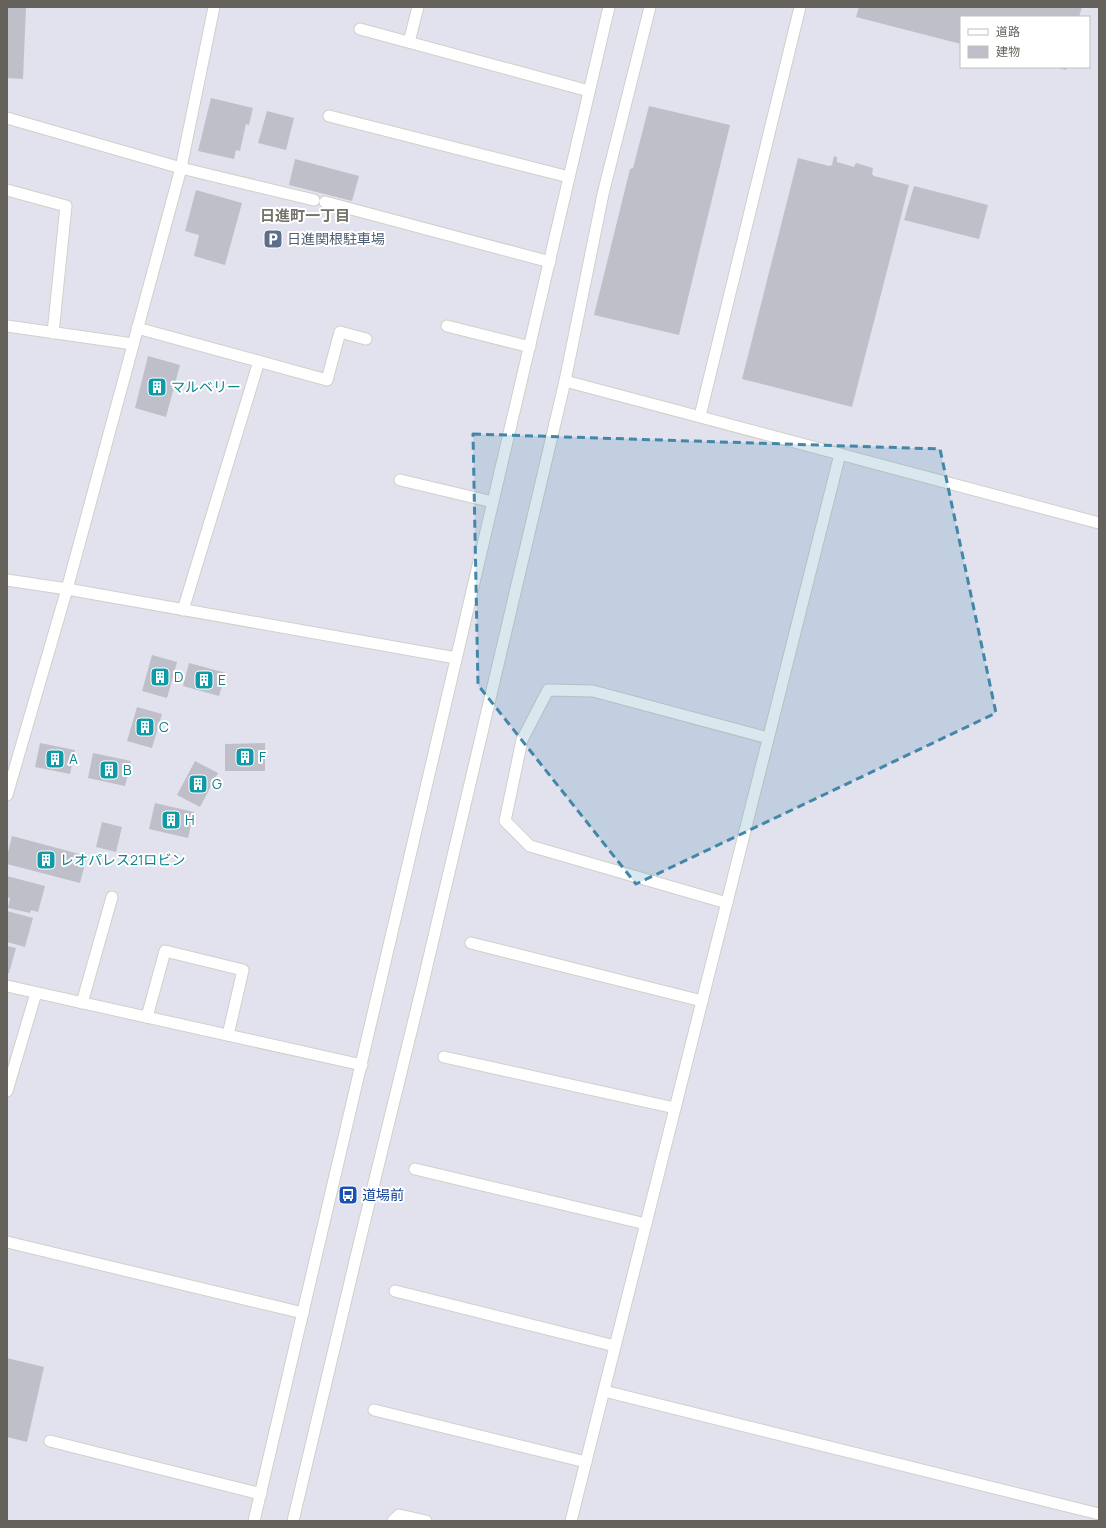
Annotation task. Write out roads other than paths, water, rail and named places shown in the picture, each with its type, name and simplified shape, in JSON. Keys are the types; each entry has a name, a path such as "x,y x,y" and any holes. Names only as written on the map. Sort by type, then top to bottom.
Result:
{"street":[{"path":"7,795 67,589 181,168 214,7"},
{"path":"409,42 418,7"},
{"path":"254,1521 609,7"},
{"path":"293,1521 566,381 603,194 650,7"},
{"path":"700,416 800,7"},
{"path":"360,29 589,91"},
{"path":"329,116 569,177"},
{"path":"7,118 181,168 319,201 550,262"},
{"path":"7,190 66,206 53,333"},
{"path":"7,326 133,344"},
{"path":"447,326 530,347"},
{"path":"137,328 327,380 340,332 366,339"},
{"path":"183,610 259,361"},
{"path":"566,381 1099,523"},
{"path":"571,1521 840,454"},
{"path":"400,480 493,502"},
{"path":"7,580 67,589 456,658"},
{"path":"727,903 530,846 505,821 522,740 548,690 593,691 768,738"},
{"path":"82,1003 112,897"},
{"path":"471,943 702,1001"},
{"path":"147,1017 165,951 243,970 228,1035"},
{"path":"7,986 362,1065"},
{"path":"7,1091 36,993"},
{"path":"444,1057 675,1108"},
{"path":"415,1169 646,1224"},
{"path":"7,1242 303,1313"},
{"path":"395,1291 615,1346"},
{"path":"604,1391 1099,1514"},
{"path":"374,1410 586,1462"},
{"path":"50,1441 261,1494"},
{"path":"393,1521 399,1515 426,1521"}],"place":[{"name":"日進関根駐車場","path":"273,239"},
{"name":"マルベリー","path":"157,387"},
{"name":"D","path":"160,677"},
{"name":"E","path":"204,680"},
{"name":"C","path":"145,727"},
{"name":"F","path":"245,757"},
{"name":"A","path":"55,759"},
{"name":"B","path":"109,770"},
{"name":"G","path":"198,784"},
{"name":"H","path":"171,820"},
{"name":"レオパレス21ロビン","path":"46,860"},
{"name":"道場前","path":"348,1195"}],"district":[{"name":"日進町一丁目","path":"305,216"}]}
